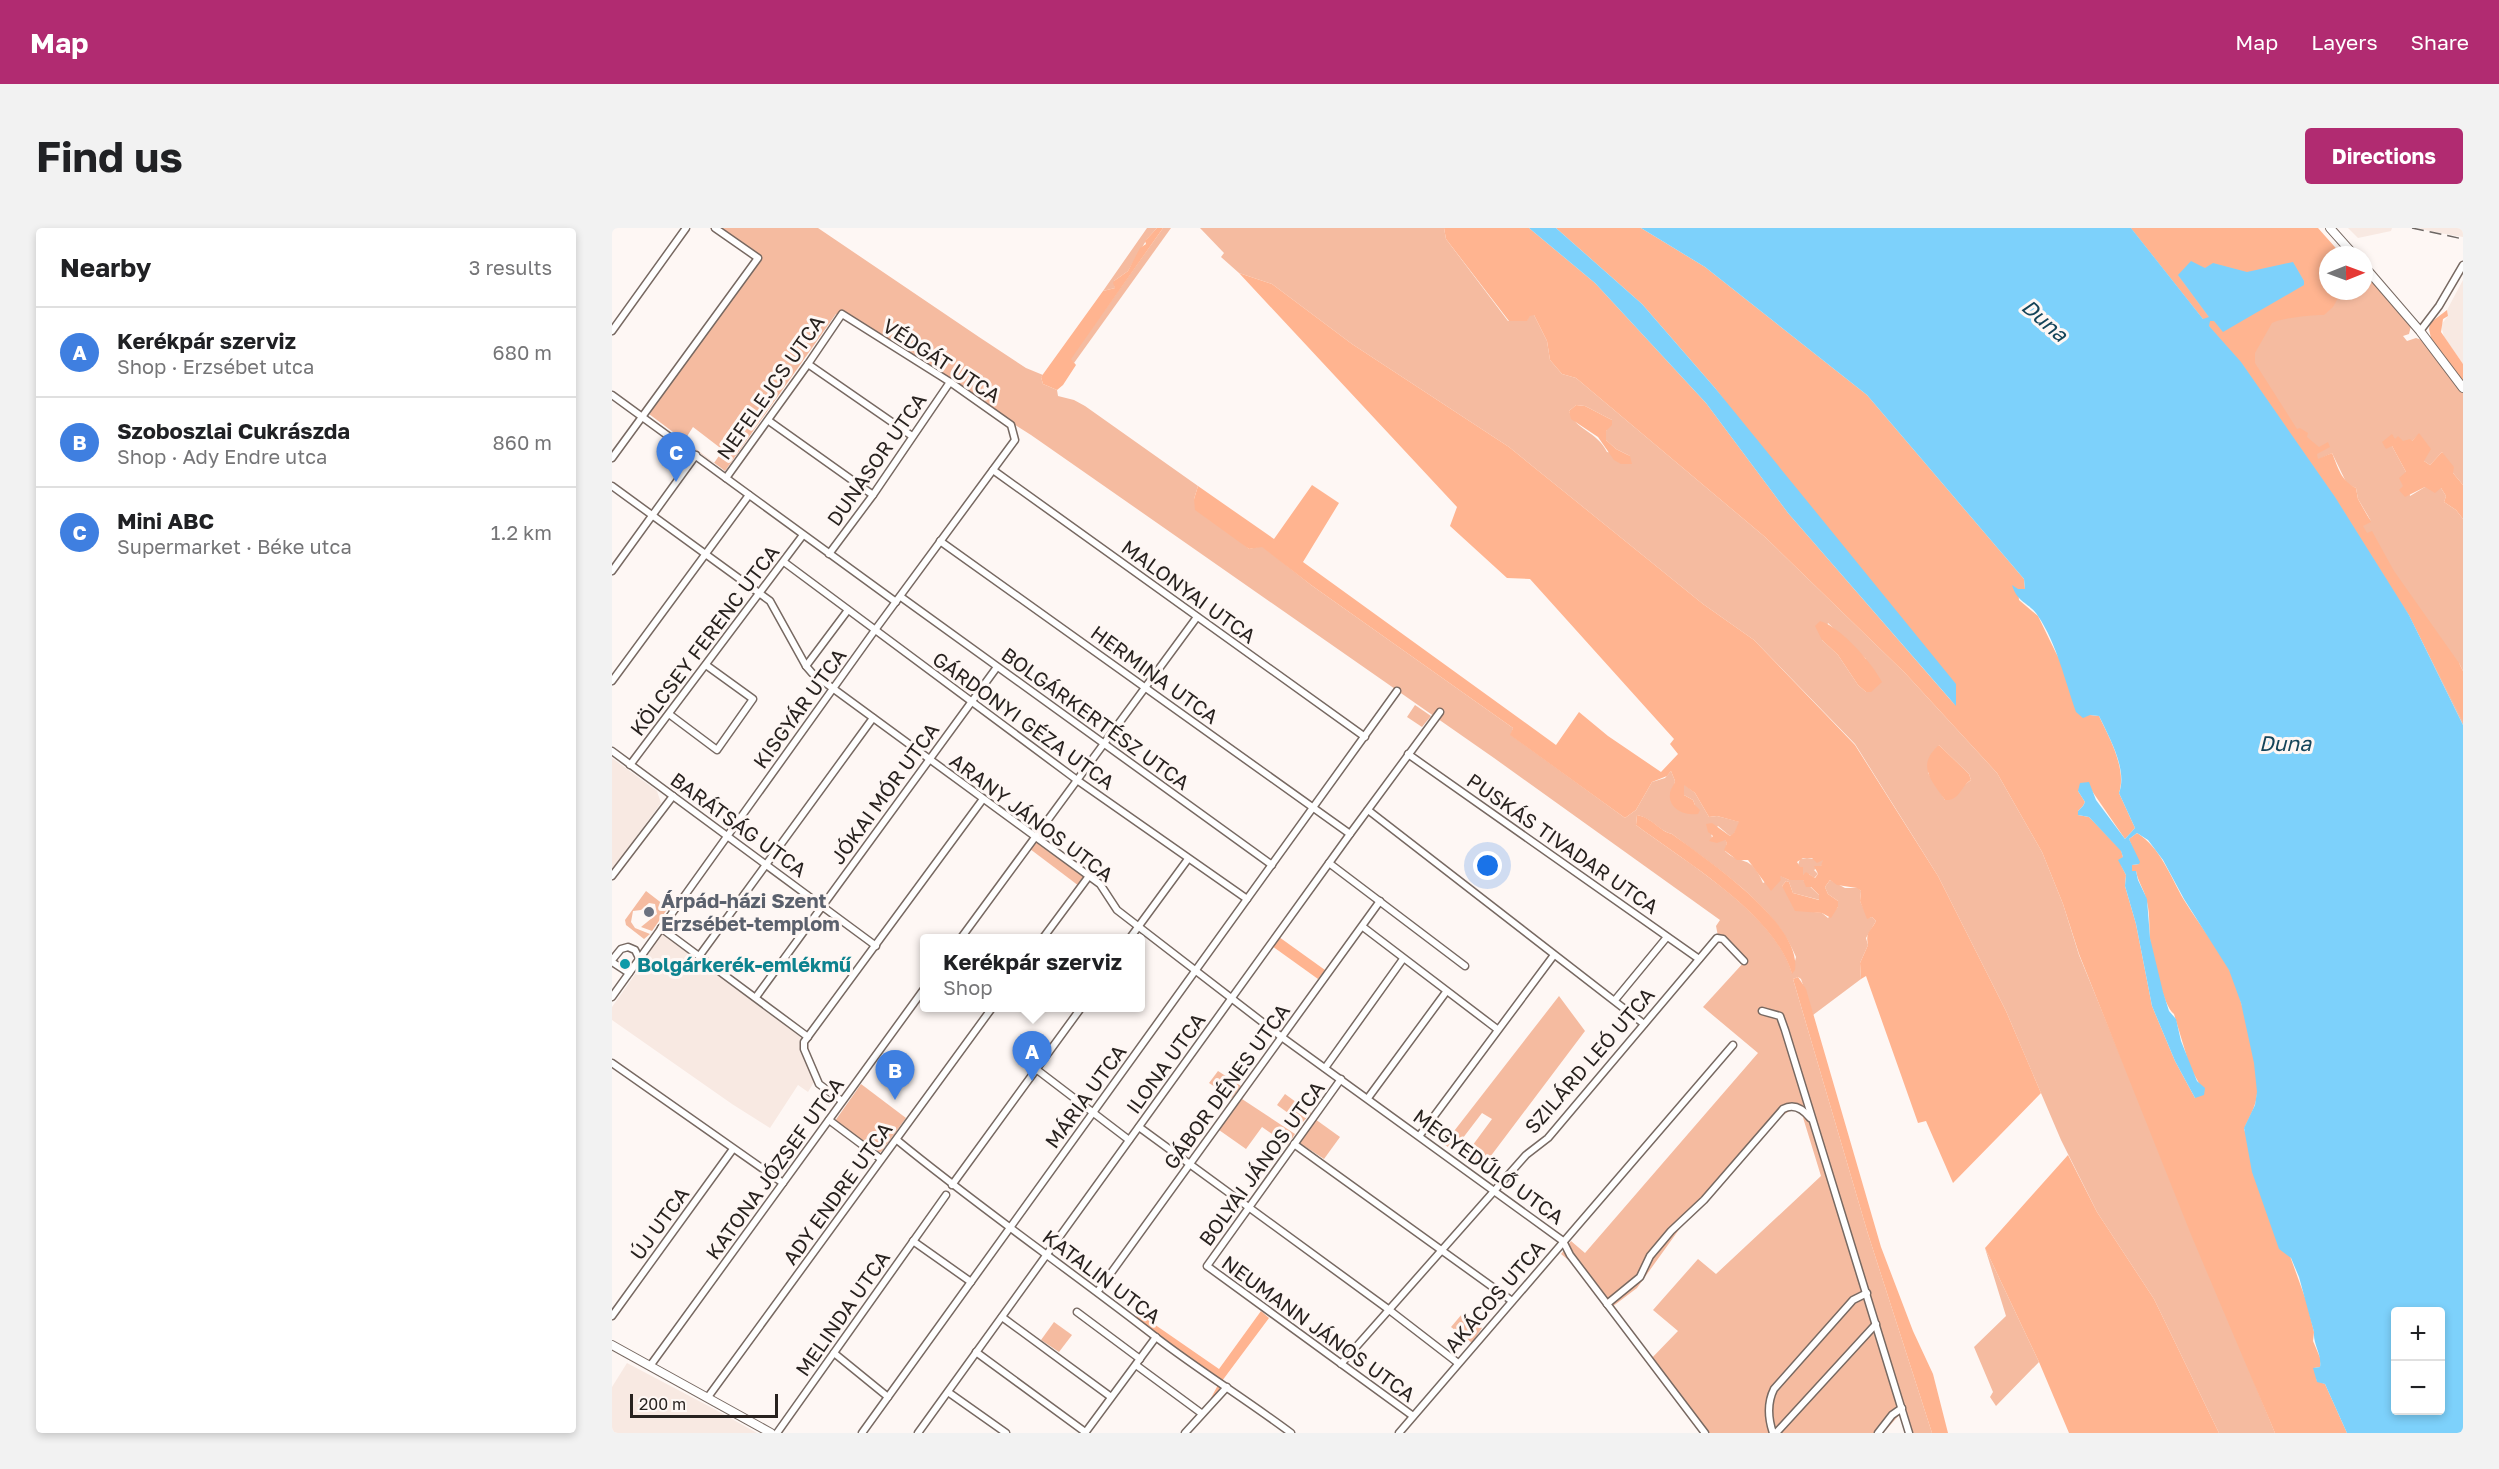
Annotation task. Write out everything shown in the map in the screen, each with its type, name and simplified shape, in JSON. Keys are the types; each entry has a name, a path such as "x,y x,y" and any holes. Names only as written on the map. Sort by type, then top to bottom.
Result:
{"main road":[{"path":"2330,228 2346,246"},
{"path":"2373,277 2463,388"},
{"path":"612,1346 771,1433"}],"street":[{"path":"612,331 686,228"},
{"path":"612,458 758,258 715,228"},
{"path":"2420,332 2439,306 2463,265"},
{"name":"NEFELEJCS UTCA","path":"726,478 769,421 842,314"},
{"name":"VÉDGÁT UTCA","path":"842,314 950,382 1011,425 1015,440"},
{"path":"808,364 912,436"},
{"name":"DUNASOR UTCA","path":"830,554 950,382"},
{"name":"BOLGÁRKERTÉSZ UTCA","path":"612,395 803,535 996,667 1272,865"},
{"path":"769,421 873,495"},
{"name":"KISGYÁR UTCA","path":"612,997 875,630 1015,440"},
{"path":"612,571 696,455"},
{"name":"MALONYAI UTCA","path":"993,470 1365,737"},
{"path":"612,486 761,593 775,607 806,666 848,610"},
{"path":"612,681 748,495"},
{"name":"KÖLCSEY FERENC UTCA","path":"630,765 803,535"},
{"name":"HERMINA UTCA","path":"940,541 1350,834"},
{"name":"GÁRDONYI GÉZA UTCA","path":"784,562 1077,780 1188,860 1247,899"},
{"path":"965,934 1197,617"},
{"path":"669,714 717,750 753,699 706,665"},
{"name":"ARANY JÁNOS UTCA","path":"806,666 833,689 1089,876 1104,888 1118,910 1233,997"},
{"name":"JÓKAI MÓR UTCA","path":"756,997 996,667"},
{"name":"MÁRIA UTCA","path":"862,1433 1397,691"},
{"name":"ILONA UTCA","path":"918,1433 1440,712"},
{"path":"700,955 873,718"},
{"name":"BARÁTSÁG UTCA","path":"612,751 876,946"},
{"name":"PUSKÁS TIVADAR UTCA","path":"1408,754 1699,959"},
{"path":"612,876 672,796"},
{"path":"842,1101 819,1084 804,1049 804,1042 983,799"},
{"path":"1368,810 1644,1024"},
{"path":"1133,934 1188,860"},
{"path":"1329,863 1466,966"},
{"path":"1047,934 1089,876"},
{"name":"GÁBOR DÉNES UTCA","path":"1098,1291 1380,901"},
{"path":"1363,927 1497,1029"},
{"path":"661,928 808,1037"},
{"path":"1615,1000 1667,937"},
{"name":"SZILÁRD LEÓ UTCA","path":"1341,1364 1535,1146 1548,1138 1717,938 1723,939 1744,961"},
{"path":"629,974 612,961 621,949 628,947 634,950 639,958"},
{"path":"1420,1135 1554,955"},
{"path":"1325,1068 1403,959"},
{"path":"1368,1098 1446,992"},
{"name":"KATONA JÓZSEF UTCA","path":"650,1366 920,994"},
{"name":"MEGYEDŰLŐ UTCA","path":"1233,997 1283,1038 1420,1135 1563,1241 1569,1254 1705,1433"},
{"path":"1762,1011 1780,1016 1909,1433"},
{"name":"ADY ENDRE UTCA","path":"708,1397 990,1012"},
{"path":"952,1185 1078,1012"},
{"name":"AKÁCOS UTCA","path":"1399,1433 1733,1045"},
{"path":"612,1063 783,1183"},
{"path":"1036,1069 1129,1140"},
{"name":"BOLYAI JÁNOS UTCA","path":"1207,1266 1341,1079"},
{"path":"1608,1304 1640,1277 1650,1256 1671,1231 1704,1200 1783,1109 1793,1106 1803,1110 1815,1124"},
{"path":"829,1120 882,1159"},
{"path":"1139,1127 1249,1206 1458,1363"},
{"name":"KATALIN UTCA","path":"897,1140 952,1185 1286,1432"},
{"path":"1294,1144 1512,1301"},
{"name":"ÚJ UTCA","path":"612,1317 734,1149"},
{"name":"MELINDA UTCA","path":"777,1433 946,1194"},
{"path":"913,1241 971,1282"},
{"name":"NEUMANN JÁNOS UTCA","path":"1207,1266 1413,1416"},
{"path":"1774,1433 1769,1399 1774,1389 1853,1300 1867,1293"},
{"path":"1077,1312 1201,1413"},
{"path":"1002,1317 1111,1397"},
{"path":"1774,1433 1876,1324"},
{"path":"976,1352 1085,1432 1155,1336"},
{"path":"834,1353 888,1397"},
{"path":"1185,1433 1227,1387"},
{"path":"948,1392 1006,1433"},
{"path":"1878,1433 1892,1415 1902,1408"}],"shaded area":[{"path":"710,228 818,228 1026,368 1043,375 1041,377 1043,384 1057,390 1058,396 1074,400 1085,406 1198,486 1194,499 1249,549 1262,546 1311,585 1513,728 1511,735 1625,818 1636,810 1652,782 1665,778 1671,771 1675,781 1674,786 1687,812 1691,813 1695,805 1693,800 1684,795 1684,784 1695,793 1709,817 1717,816 1740,822 1734,834 1730,836 1718,826 1711,833 1712,838 1725,839 1727,843 1725,851 1754,867 1763,883 1779,875 1789,880 1803,880 1820,896 1820,900 1793,893 1789,882 1786,881 1782,886 1814,912 1822,913 1828,918 1838,907 1838,901 1828,894 1825,887 1830,880 1845,888 1858,888 1861,891 1860,901 1868,918 1872,917 1876,921 1866,938 1868,945 1860,963 1861,979 1813,1015 1801,979 1798,977 1793,979 1868,1234 1932,1433 1906,1433 1901,1413 1883,1433 1700,1433 1647,1363 1678,1331 1653,1310 1698,1259 1716,1274 1821,1176 1801,1111 1791,1110 1780,1117 1688,1217 1637,1288 1608,1310 1571,1262 1561,1254 1571,1241 1585,1253 1758,1053 1703,1007 1745,961 1718,936 1716,926 1720,920 1494,758 1031,435 842,314 836,314 725,471 714,463 723,450 693,427 684,440 649,414 760,261","holes":["1637,815 1672,834 1743,888 1759,904 1774,920 1796,957 1792,973 1782,951 1767,930 1748,910 1726,890 1636,825"]},
{"path":"1147,228 1157,228 1147,239 1128,271 1114,281 1115,288 1103,291"},
{"path":"1157,228 1163,228 1071,359 1076,365 1063,385 1057,390 1043,384 1041,377 1103,291 1115,288 1114,281 1128,271 1140,248 1146,244 1145,241"},
{"path":"1163,228 1171,228 1074,363 1070,359"},
{"path":"1200,228 1444,228 1446,239 1508,321 1527,320 1530,315 1534,315 1547,341 1550,360 1562,374 1576,378 1765,537 1905,673 1997,773 2042,852 2063,904 2079,955 2275,1433 2219,1433 2154,1299 2097,1212 2061,1140 2006,1011 1938,876 1855,744 1754,640 1703,604 1509,447 1352,344 1272,284 1239,273 1221,257 1224,253","holes":["1576,405 1585,406 1612,420 1606,431 1606,440 1616,449 1630,456 1607,452 1598,439 1581,427 1572,417 1569,411","1828,623 1866,659 1866,692 1858,685 1838,655 1822,640","1939,745 1969,774 1971,780 1945,800 1928,773"]},
{"path":"1444,228 1529,228 1595,283 1706,403 1788,513 1955,705 1715,388 1642,304 1556,228 1641,228 1705,267 1867,395 2024,579 2025,589 2018,589 2019,600 2038,616 2090,715 2099,716 2116,753 2121,774 2119,793 2135,828 2125,839 2092,791 2078,791 2085,802 2078,811 2078,815 2089,817 2121,850 2123,857 2121,865 2126,875 2125,886 2136,924 2152,1006 2175,1061 2195,1098 2200,1085 2190,1067 2174,1014 2162,991 2151,946 2146,898 2136,871 2131,871 2132,865 2139,864 2129,839 2137,833 2159,854 2184,900 2224,960 2234,980 2249,1031 2256,1068 2257,1094 2244,1129 2307,1303 2314,1332 2313,1341 2321,1360 2320,1367 2314,1368 2317,1381 2325,1384 2347,1433 2275,1433 2192,1237 2079,954 2063,904 2042,852 1997,773 1905,673 1765,537 1576,378 1562,374 1550,360 1547,341 1534,315 1530,316 1527,321 1509,321 1446,239"},
{"path":"2131,228 2319,254 2319,300 2373,300 2373,282 2411,326 2409,334 2403,336 2407,341 2416,338 2422,340 2463,393 2463,485 2453,473 2442,452 2430,465 2424,461 2419,434 2412,441 2392,446 2406,472 2410,496 2425,487 2441,488 2446,496 2444,502 2456,510 2463,519 2463,671 2459,663 2463,685 2463,725 2409,615 2203,319","holes":["2332,453 2347,484 2356,488 2358,499 2371,521 2322,458"]},
{"path":"2131,228 2318,228 2334,246 2319,246 2319,300 2337,300 2333,307 2324,315 2289,318 2272,323 2255,353 2255,363 2297,429 2300,428 2308,433 2307,437 2319,447 2328,442 2330,447 2317,454 2318,459 2332,453 2343,478 2356,488 2358,499 2371,522 2363,526 2367,533 2372,531 2394,571 2459,663 2463,671 2463,721 2409,615 2335,497 2241,362 2209,326 2210,321 2214,321 2222,331 2304,285 2304,280 2293,262 2247,272 2213,263 2205,268 2191,261 2178,276 2209,318 2203,319"},
{"path":"2348,228 2392,228 2391,231 2358,238"},
{"path":"2417,228 2463,228 2463,237 2434,232"},
{"path":"1239,273 1272,284 1352,344 1509,447 1703,604 1754,640 1855,745 1938,876 2006,1011 2041,1093 1953,1183 1926,1121 1918,1123 1866,976 1861,979 1860,963 1868,945 1868,934 1876,921 1872,917 1867,919 1860,901 1861,891 1857,888 1837,885 1830,880 1825,887 1828,894 1838,901 1838,907 1831,918 1822,913 1795,911 1782,886 1786,881 1789,882 1793,893 1819,900 1819,895 1811,887 1806,887 1803,880 1789,880 1780,876 1781,880 1771,891 1748,860 1737,860 1724,850 1727,843 1725,840 1717,843 1709,841 1713,836 1708,832 1706,824 1712,823 1730,836 1739,822 1717,816 1709,817 1695,793 1684,785 1684,795 1693,800 1700,810 1698,814 1689,814 1675,808 1670,800 1670,792 1675,781 1671,771 1667,776 1652,782 1636,810 1625,818 1510,735 1513,728 1311,585 1262,547 1249,549 1195,510 1194,499 1198,486 1274,539 1312,485 1339,503 1303,562 1556,745 1579,712 1608,736 1661,772 1678,754 1670,744 1674,739 1530,579 1507,578 1450,526 1457,507","holes":["1803,858 1812,858 1817,863 1823,860 1821,866 1814,866 1818,874 1815,878 1806,872 1803,875 1803,867 1800,867 1797,862"]},
{"path":"2463,280 2463,364 2444,337 2441,325 2448,316 2447,310"},
{"path":"2447,310 2448,316 2443,319 2441,332 2463,364 2463,381 2431,338 2430,323"},
{"path":"1576,405 1585,406 1612,420 1612,425 1606,431 1606,440 1616,449 1630,456 1632,464 1621,464 1614,460 1598,437 1571,419 1569,411"},
{"path":"2419,433 2431,449 2424,461 2430,465 2442,452 2454,467 2453,473 2463,485 2463,519 2456,510 2444,502 2446,496 2441,488 2435,493 2425,487 2405,497 2399,490 2403,486 2399,478 2406,472 2392,446 2386,449 2382,442 2392,434 2395,439 2398,436 2403,441 2410,439 2412,441"},
{"path":"1820,621 1837,630 1871,665 1882,682 1871,692 1866,692 1858,685 1838,655 1822,640 1815,626"},
{"path":"1415,705 1431,716 1422,727 1407,717"},
{"path":"1939,745 1969,774 1971,780 1957,796 1950,800 1945,800 1928,772 1928,759"},
{"path":"612,758 657,791 661,803 612,870"},
{"path":"1637,815 1672,834 1707,860 1749,894 1768,913 1784,933 1793,952 1795,970 1792,974 1782,952 1767,930 1748,910 1726,890 1636,825"},
{"path":"1036,839 1084,875 1079,886 1030,849"},
{"path":"1800,859 1823,860 1824,864 1814,870 1818,874 1814,878 1809,874 1803,875 1798,865"},
{"path":"646,891 668,908 652,931 641,927 657,914 655,904 649,903 641,910 633,911 631,922 635,928 650,934 644,939 626,925 625,920"},
{"path":"661,933 801,1037 800,1046 814,1082 808,1092 798,1085 770,1128 612,1020 612,1007"},
{"path":"1279,937 1325,970 1318,979 1272,946"},
{"path":"1798,977 1806,989 1881,1247 1913,1331 1933,1374 1948,1433 1932,1433 1868,1234 1793,979"},
{"path":"1559,996 1585,1031 1481,1169 1464,1157 1492,1119 1482,1113 1453,1151 1444,1144"},
{"path":"1218,1071 1241,1086 1232,1098 1209,1083"},
{"path":"861,1084 906,1118 881,1152 877,1153 835,1121"},
{"path":"1285,1094 1311,1113 1302,1123 1277,1105"},
{"path":"1242,1099 1295,1134 1288,1145 1262,1127 1246,1149 1219,1130"},
{"path":"1315,1119 1340,1137 1324,1159 1298,1142"},
{"path":"2068,1155 2097,1212 2154,1299 2219,1433 2069,1433 2039,1362 1985,1248"},
{"path":"1985,1248 2039,1362 1996,1406 1990,1397 1993,1392 1974,1347 2006,1316"},
{"path":"1261,1311 1269,1318 1222,1381 1223,1389 1213,1400 1211,1398 1218,1385 1146,1329 1136,1317 1138,1313 1219,1369"},
{"path":"1462,1314 1482,1328 1472,1343 1451,1327"},
{"path":"1054,1322 1072,1335 1059,1352 1041,1340"},
{"path":"627,1363 757,1433 612,1433 612,1387"}],"water":[{"path":"1529,228 1556,228 1642,304 1715,388 1956,684 1956,706 1788,513 1706,403 1595,283"},
{"name":"Duna","path":"1641,228 2131,228 2203,319 2209,317 2178,275 2191,261 2205,268 2213,263 2247,272 2293,262 2304,281 2304,285 2223,332 2214,321 2210,321 2209,326 2241,362 2335,497 2409,615 2463,725 2463,1433 2347,1433 2325,1384 2317,1382 2313,1368 2320,1367 2320,1358 2299,1277 2291,1258 2279,1249 2252,1172 2244,1128 2255,1105 2257,1092 2254,1063 2241,1003 2229,970 2184,899 2163,860 2148,840 2137,833 2129,839 2140,862 2132,865 2132,871 2136,871 2147,899 2150,938 2169,1011 2176,1019 2181,1041 2197,1081 2205,1088 2204,1095 2195,1098 2175,1061 2152,1006 2136,924 2125,886 2126,875 2118,860 2123,857 2121,851 2089,817 2078,815 2078,811 2085,802 2078,791 2080,783 2089,782 2096,800 2125,839 2135,828 2119,793 2121,774 2116,754 2099,716 2090,715 2083,718 2076,712 2045,627 2035,611 2014,591 2012,585 2018,589 2025,589 2024,579 1867,395 1705,267"}],"railway":[{"path":"2412,228 2463,239"}],"place":[{"name":"Mini ABC","path":"676,482"},
{"name":"Árpád-házi Szent Erzsébet-templom","path":"649,912"},
{"name":"Bolgárkerék-emlékmű","path":"625,964"},
{"name":"Kerékpár szerviz","path":"1032,1081"},
{"name":"Szoboszlai Cukrászda","path":"895,1100"}]}
